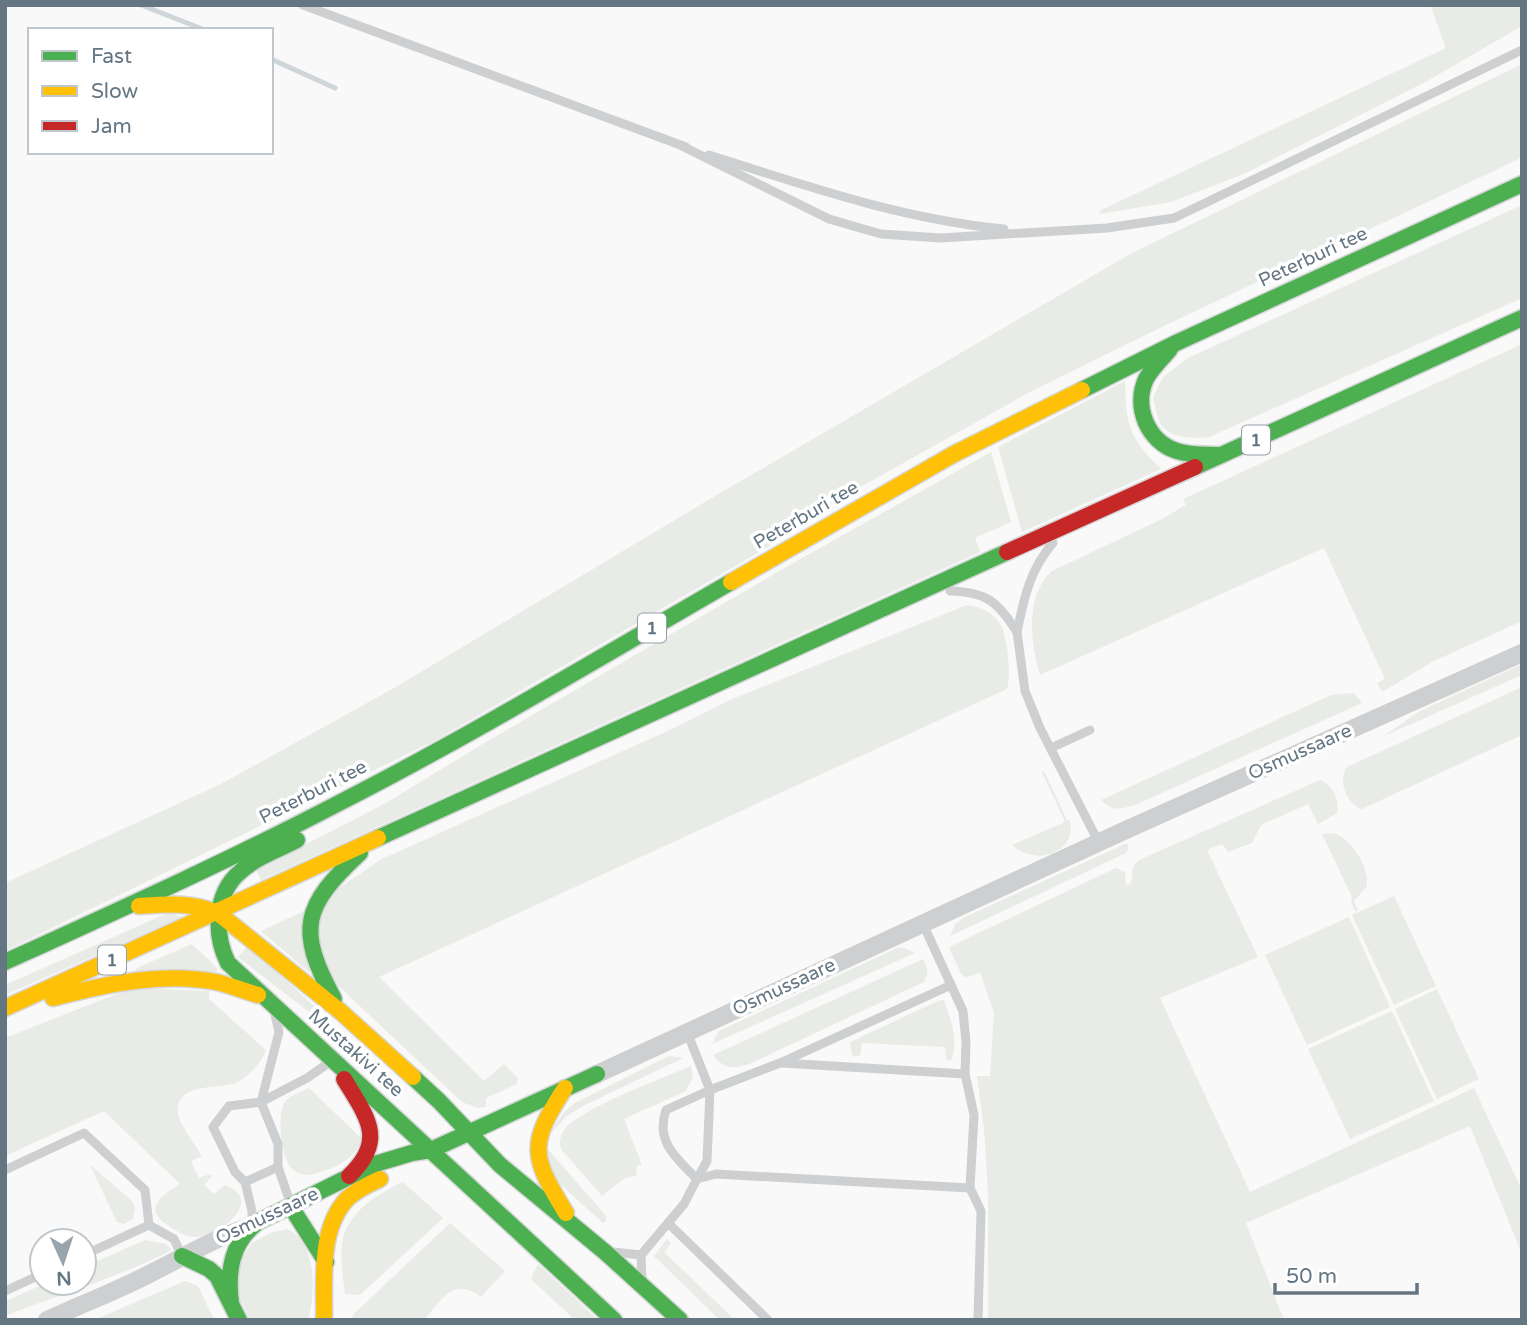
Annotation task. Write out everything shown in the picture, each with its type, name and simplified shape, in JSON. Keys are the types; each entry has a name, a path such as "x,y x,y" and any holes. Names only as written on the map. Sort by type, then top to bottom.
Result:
{"main road":[{"name":"Peterburi tee","path":"5,962 125,908 340,803 503,713 954,454 1176,343 1522,184"},
{"name":"1","path":"5,1009 1522,318"},
{"path":"1176,343 1152,369 1144,384 1141,396 1142,414 1148,429 1159,442 1176,451 1223,455"},
{"path":"263,997 228,963 219,940 218,913 237,872 412,777 503,713"},
{"path":"341,1012 311,951 308,927 313,908 333,877 375,841"},
{"name":"Peterburi tee","path":"125,908 164,902 182,903 218,913"},
{"name":"Mustakivi tee","path":"218,913 341,1012 439,1101 500,1165 605,1252 680,1320"},
{"name":"Mustakivi tee","path":"5,1009 83,989 128,981 173,978 216,982 263,997 401,1121 436,1143 475,1192 614,1320"},
{"path":"333,1060 359,1104 370,1129 367,1156 348,1178"},
{"name":"Osmussaare","path":"252,1226 348,1178 398,1156 468,1133 597,1074"},
{"path":"565,1088 543,1122 536,1143 537,1161 576,1228"},
{"path":"439,1101 465,1115 478,1118 501,1117"},
{"path":"322,1315 331,1229 346,1201 357,1191 436,1143 445,1120 439,1101"},
{"path":"436,1143 473,1153 500,1165"},
{"path":"402,1166 428,1167 442,1172 475,1192"},
{"path":"291,1207 326,1262"},
{"path":"231,1303 229,1265 233,1252 252,1226"},
{"path":"182,1256 209,1269 217,1276 239,1320"}],"street":[{"name":"Osmussaare","path":"597,1074 1099,843 1522,653"},
{"name":"Osmussaare","path":"47,1320 158,1270 234,1231 252,1226"}],"lane":[{"path":"303,5 682,146 870,206 955,224 1030,231"},
{"path":"682,146 829,219 881,234 941,238 1107,228 1174,218 1522,50"},
{"path":"1073,523 1035,566 1025,592 1017,632 1025,691 1099,843"},
{"path":"884,608 947,591 963,591 992,601 1002,609 1017,632"},
{"path":"1051,748 1090,730"},
{"path":"923,924 963,1011 965,1074 974,1115 970,1188 981,1211 978,1320"},
{"path":"697,1179 675,1157 666,1142 661,1124 667,1110 780,1063 951,985"},
{"path":"263,997 276,1016 279,1032 261,1102 278,1144 278,1167 291,1207"},
{"path":"641,1284 642,1255 684,1204 707,1161 710,1090 687,1032"},
{"path":"252,1226 252,1211 245,1182 235,1172 213,1127 229,1106 261,1102 307,1078 333,1060"},
{"path":"780,1063 965,1074"},
{"path":"5,1170 84,1133 145,1190 149,1225"},
{"path":"245,1182 278,1167"},
{"path":"697,1179 716,1174 970,1188"},
{"path":"669,1224 768,1320"},
{"path":"98,1249 149,1225"},
{"path":"149,1225 174,1239 182,1256"},
{"path":"605,1252 642,1255"},
{"path":"5,1291 28,1280"}],"shaded area":[{"path":"1430,5 1522,5 1522,26 1429,80 1244,174 1171,202 1099,214 1101,210 1446,48"},
{"path":"1522,64 1522,157 1517,160 1030,392 832,503 797,530 436,740 5,951 5,883 221,784 394,688 710,499 1132,253"},
{"path":"1522,205 1522,298 1209,437 1190,438 1177,435 1161,425 1153,398 1163,377 1188,358"},
{"path":"1522,344 1522,621 1432,662 1382,692 1377,683 1385,679 1324,548 1040,675 1034,649 1032,620 1037,593 1052,571 1160,520 1186,505 1183,499"},
{"path":"1125,381 1131,430 1142,448 1161,469 1022,532 998,447"},
{"path":"991,452 1011,522 975,538 980,552 261,880 256,870 386,803 781,570"},
{"path":"967,605 990,613 1003,630 1008,656 1007,689 379,977 484,1081 504,1064 518,1078 517,1084 486,1098 486,1107 477,1108 462,1102 333,981 316,931 330,894 382,859 672,729 732,699"},
{"path":"1522,664 1522,675 1384,736 1418,712"},
{"path":"1522,687 1522,735 1362,809 1348,797 1343,785 1347,767"},
{"path":"1354,693 1362,703 1135,805 1117,809 1101,800 1331,695"},
{"path":"1044,771 1067,820 1070,820 1071,831 1068,841 1053,853 1032,855 1021,852 1012,845 1065,822 1042,772"},
{"path":"1320,780 1334,793 1337,813 1318,824 1308,804 1261,825 1252,843 1228,852 1222,844 1207,850 1258,957 1160,998 1250,1192 1474,1088 1522,1190 1522,1254 1470,1126 1246,1223 1284,1320 988,1320 988,1193 977,1076 990,1076 994,1012 980,973 966,977 961,974 949,947 1116,868 1125,872 1126,885 1131,883 1133,866 1139,860"},
{"path":"1333,833 1353,847 1365,870 1367,886 1354,901 1358,911 1355,911 1352,897 1322,834"},
{"path":"1127,843 1129,848 1126,853 950,936 955,924 965,917"},
{"path":"1394,896 1436,986 1394,1005 1352,915"},
{"path":"304,911 310,973 261,931"},
{"path":"168,913 183,917 5,995 5,985"},
{"path":"1349,917 1390,1007 1307,1045 1265,955"},
{"path":"192,944 218,969 212,977 130,974 139,967"},
{"path":"248,946 314,1006 309,1012 238,957"},
{"path":"897,948 915,953 712,1044 719,1031"},
{"path":"923,959 927,970 924,982 747,1065 728,1066 720,1063 713,1055"},
{"path":"144,988 209,991 209,999 266,1050 255,1068 242,1080 230,1085 191,1091 183,1096 179,1103 179,1118 202,1156 191,1161 199,1178 210,1174 212,1176 204,1185 214,1194 225,1185 236,1192 241,1200 240,1208 226,1225 204,1236 186,1236 156,1214 155,1210 164,1194 180,1184 104,1111 5,1156 5,1038 119,993"},
{"path":"1437,989 1479,1079 1437,1099 1395,1009"},
{"path":"944,1000 953,1030 951,1061 946,1059 945,1047 862,1043 860,1056 852,1056 850,1042"},
{"path":"1392,1011 1434,1101 1350,1139 1308,1049"},
{"path":"669,1056 683,1058 581,1107 567,1116 549,1135 564,1112 575,1103"},
{"path":"691,1066 693,1077 686,1091 624,1119 642,1165 637,1165 636,1176 625,1178 602,1196 561,1149 560,1139 565,1129 587,1112 605,1103"},
{"path":"309,1088 361,1138 359,1146 349,1158 334,1167 310,1175 296,1172 290,1166 283,1148 280,1127 285,1102"},
{"path":"547,1148 606,1216 606,1221 603,1223 560,1184 553,1174"},
{"path":"90,1165 131,1200 135,1207 133,1219 124,1224 117,1222"},
{"path":"403,1182 443,1218 360,1295 345,1294 341,1250 350,1223 373,1199"},
{"path":"450,1223 505,1271 481,1297 471,1291 455,1290 443,1298 424,1320 351,1320 354,1314"},
{"path":"287,1229 297,1235 304,1245 312,1269 311,1309 308,1320 250,1320 238,1295 240,1261 252,1243 270,1233"},
{"path":"667,1239 671,1243 664,1252 735,1320 720,1320 654,1256"},
{"path":"145,1240 166,1244 171,1249 98,1281 98,1261"},
{"path":"538,1264 598,1320 575,1320 531,1279"},
{"path":"185,1281 198,1286 214,1320 94,1320"},
{"path":"28,1291 28,1297 56,1297 5,1316 5,1301"}],"waterway":[{"path":"141,5 200,28"},
{"path":"273,60 335,88"}],"traffic: fast":[{"path":"1082,390 1176,343 1522,184"},
{"path":"1195,467 1522,318"},
{"path":"1170,349 1148,375 1142,390 1142,412 1146,422 1158,440 1177,451 1221,455"},
{"path":"378,838 1007,552"},
{"path":"5,962 215,865 389,777 731,582"},
{"path":"297,840 260,858 231,881 221,903 219,915 220,940 228,963 614,1320"},
{"path":"334,999 314,954 310,936 311,920 327,888 360,853"},
{"path":"231,1303 233,1258 242,1239 258,1222 375,1164 431,1150 597,1074"},
{"path":"413,1077 500,1165 605,1252 680,1320"},
{"path":"291,1207 326,1262"},
{"path":"182,1256 209,1269 217,1276 239,1320"}],"traffic: slow":[{"path":"731,582 954,454 1082,390"},
{"path":"5,1008 378,838"},
{"path":"139,906 189,905 218,913 341,1012 413,1077"},
{"path":"53,998 113,984 175,978 216,982 258,995"},
{"path":"565,1088 545,1124 538,1150 546,1177 566,1213"},
{"path":"324,1320 325,1256 331,1226 347,1199 380,1179"}],"traffic: jam":[{"path":"1007,552 1195,467"},
{"path":"344,1079 366,1117 370,1140 361,1163 349,1176"}]}
